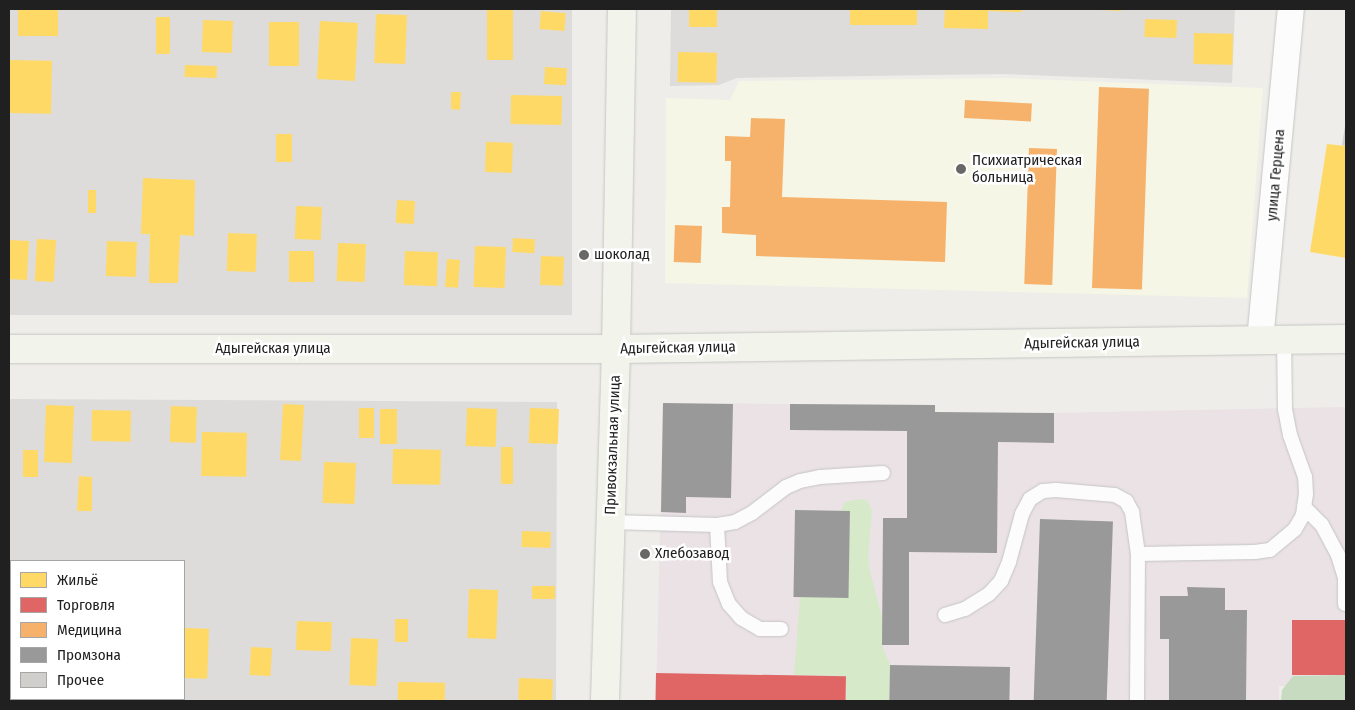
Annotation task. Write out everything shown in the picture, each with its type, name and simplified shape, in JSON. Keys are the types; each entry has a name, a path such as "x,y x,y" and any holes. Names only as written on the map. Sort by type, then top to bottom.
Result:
{"main road":[{"name":"Привокзальная улица","path":"604,701 616,349 622,9"},
{"name":"Адыгейская улица","path":"9,349 616,349 1346,339"}],"street":[{"name":"улица Герцена","path":"1272,340 1291,9"}],"lane":[{"path":"1138,554 1244,553 1270,550 1295,529 1304,507 1306,494 1305,477 1290,435 1272,340"},
{"path":"610,522 717,525 735,522 752,513 770,498 800,481 820,477 884,473"},
{"path":"945,615 966,609 989,594 1001,581 1009,562 1022,514 1030,498 1043,491 1056,490 1115,495 1126,501 1132,512 1138,554 1137,701"},
{"path":"1304,507 1322,526 1338,555 1345,578 1345,604"},
{"path":"717,525 720,582 730,604 741,618 760,629 781,629"}],"shaded area":[{"path":"9,9 572,9 572,315 9,315"},
{"path":"671,9 1235,9 1232,83 1003,74 737,78 719,85 670,86"},
{"name":"Психиатрическая больница","path":"1005,78 1263,88 1247,298 665,283 666,98 730,100 739,81"},
{"path":"9,399 557,402 556,701 9,701"},
{"path":"663,403 935,405 935,412 1054,413 1346,407 1346,686 1279,686 1279,701 656,701"}],"green space":[{"path":"859,499 867,500 872,511 868,556 882,618 882,645 890,665 889,701 846,701 846,676 794,675 800,597 848,597 850,511 841,511 845,502"},
{"path":"1346,675 1346,701 1281,701 1282,690 1293,676"}],"building: Жильё":[{"path":"18,9 58,9 58,36 18,36"},
{"path":"487,9 513,9 513,60 487,60"},
{"path":"689,9 717,9 717,27 689,27"},
{"path":"850,9 917,9 917,25 850,25"},
{"path":"945,9 1022,9 1022,12 988,11 988,29 944,28"},
{"path":"1121,9 1121,11 1101,10"},
{"path":"541,11 566,13 564,31 539,29"},
{"path":"376,14 407,15 405,64 374,63"},
{"path":"156,17 170,17 170,54 156,54"},
{"path":"1145,19 1177,20 1176,38 1144,37"},
{"path":"203,20 233,21 232,53 202,52"},
{"path":"320,21 358,23 355,81 317,79"},
{"path":"269,22 299,22 299,66 269,66"},
{"path":"1194,33 1233,34 1232,65 1193,64"},
{"path":"678,52 717,53 716,83 677,82"},
{"path":"9,60 52,61 51,114 9,113"},
{"path":"185,65 217,66 217,78 185,77"},
{"path":"545,67 567,68 566,85 544,84"},
{"path":"451,92 461,92 460,110 451,109"},
{"path":"511,95 562,96 561,125 510,124"},
{"path":"276,134 292,134 292,162 276,162"},
{"path":"486,142 513,143 512,173 485,172"},
{"path":"1327,144 1346,146 1346,258 1310,252"},
{"path":"143,178 195,180 194,236 180,235 178,283 149,283 150,234 141,234"},
{"path":"88,190 96,190 96,213 88,213"},
{"path":"397,200 415,201 414,224 396,223"},
{"path":"296,206 322,207 321,240 295,239"},
{"path":"228,233 257,234 256,272 227,271"},
{"path":"513,238 535,239 534,253 512,252"},
{"path":"37,239 56,240 54,282 35,281"},
{"path":"9,240 29,241 27,280 9,279"},
{"path":"107,241 137,242 136,277 106,276"},
{"path":"338,243 366,244 365,282 337,281"},
{"path":"475,246 506,247 505,288 474,287"},
{"path":"289,251 314,251 314,282 289,282"},
{"path":"405,251 438,252 437,286 404,285"},
{"path":"541,256 564,257 563,286 540,285"},
{"path":"447,259 460,260 458,288 445,287"},
{"path":"283,404 304,405 301,461 280,460"},
{"path":"46,405 74,406 72,463 44,462"},
{"path":"171,406 197,407 196,443 170,442"},
{"path":"359,408 374,408 374,438 359,438"},
{"path":"467,408 497,409 496,447 466,446"},
{"path":"530,408 559,409 558,444 529,443"},
{"path":"380,409 397,409 397,444 380,444"},
{"path":"92,410 131,411 130,442 91,441"},
{"path":"202,432 247,433 246,477 201,476"},
{"path":"501,447 513,447 513,484 501,484"},
{"path":"393,449 441,450 440,485 392,484"},
{"path":"23,450 38,450 38,477 23,477"},
{"path":"324,462 356,463 355,504 323,503"},
{"path":"79,476 92,477 92,511 77,511"},
{"path":"522,531 551,532 550,548 521,547"},
{"path":"9,565 10,565 10,586"},
{"path":"532,586 555,586 555,599 532,599"},
{"path":"469,589 498,590 496,639 467,638"},
{"path":"395,619 408,619 408,642 395,642"},
{"path":"297,621 332,622 331,651 296,650"},
{"path":"185,628 209,629 207,679 185,678"},
{"path":"351,638 378,639 376,686 349,685"},
{"path":"251,647 272,648 271,676 250,675"},
{"path":"9,648 10,648 10,682"},
{"path":"519,678 553,679 552,701 518,701"},
{"path":"398,682 445,683 445,701 398,701"}],"building: Торговля":[{"path":"1292,620 1346,620 1346,675 1292,675"},
{"path":"656,673 846,676 846,701 656,701"}],"building: Медицина":[{"path":"1099,87 1149,89 1142,290 1092,288"},
{"path":"965,100 1032,104 1031,121 964,118"},
{"path":"751,118 785,119 782,197 947,202 945,262 756,256 756,235 722,233 722,207 730,207 731,161 725,161 725,136 750,137"},
{"path":"1029,148 1057,149 1052,285 1024,284"},
{"path":"675,225 702,226 701,263 674,262"}],"building: Промзона":[{"path":"663,403 733,404 731,498 686,497 686,513 661,512"},
{"path":"790,404 935,405 935,412 1054,413 1054,443 998,442 997,553 909,552 909,645 882,645 883,518 907,518 907,431 790,430"},
{"path":"795,510 850,511 848,598 793,597"},
{"path":"1040,519 1113,522 1107,701 1034,701"},
{"path":"1187,587 1225,588 1225,610 1247,610 1246,701 1169,701 1169,639 1160,639 1160,596 1188,596"},
{"path":"890,665 1010,667 1009,701 889,701"}],"building: Прочее":[{"path":"1346,127 1346,146 1342,145"}],"place":[{"name":"Психиатрическая больница","path":"961,169"},
{"name":"шоколад","path":"584,255"},
{"name":"Хлебозавод","path":"645,554"}]}
